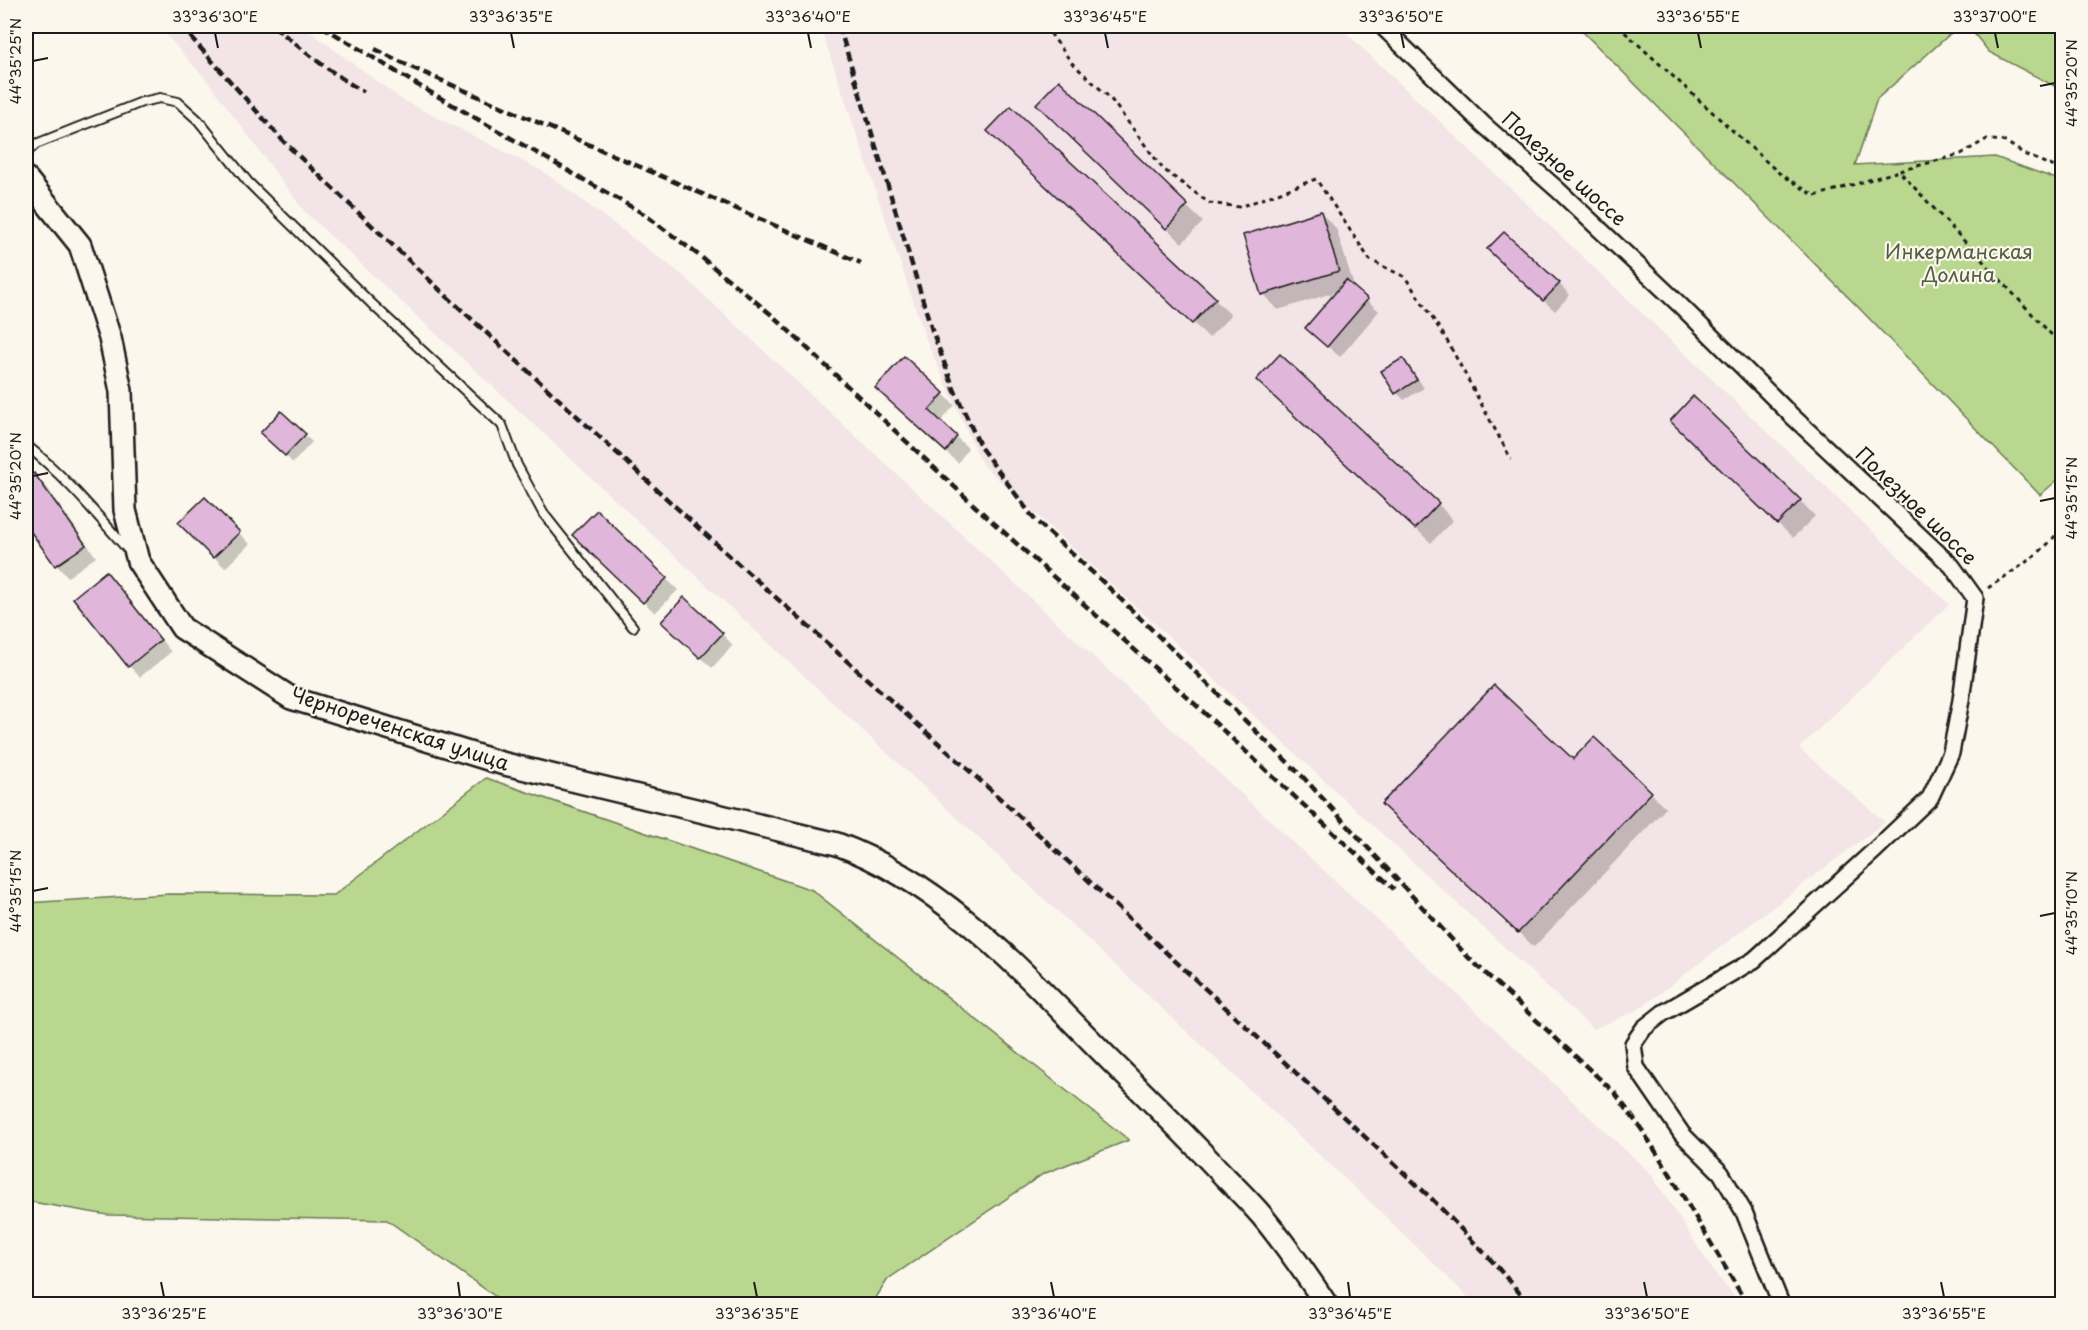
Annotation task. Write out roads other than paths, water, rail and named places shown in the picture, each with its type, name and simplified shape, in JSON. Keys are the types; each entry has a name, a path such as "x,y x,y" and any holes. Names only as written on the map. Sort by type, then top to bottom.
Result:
{"main road":[{"name":"Чернореченская улица","path":"26,177 80,245 110,338 121,391 125,510 138,561 182,628 291,698 501,763 837,844 868,855 897,872 950,906 1014,964 1195,1145 1261,1215 1326,1305"}],"street":[{"name":"Полезное шоссе","path":"1382,26 1484,125 1558,190 1680,305 1792,416 1952,566 1975,598 1951,753 1929,798 1754,960 1663,1013 1644,1028 1633,1044 1636,1067 1682,1134 1721,1173 1744,1212 1781,1305"}],"lane":[{"path":"26,153 36,144 142,102 160,98 178,102 198,120 248,182 372,304 502,425 517,465 543,513 633,627"},
{"path":"26,445 85,502 138,561"}],"railway":[{"path":"181,26 285,143 440,290 704,533 993,792 1432,1199 1492,1261 1529,1304"},
{"path":"274,26 317,61 364,92"},
{"path":"322,26 416,84 644,214 701,257 773,316 976,507 1197,706 1394,889"},
{"path":"839,26 932,330 954,389 981,448 1035,520 1103,582 1304,778 1468,957 1615,1093 1670,1174 1747,1304"},
{"path":"375,49 413,68 861,263"}],"park label":[{"name":"Инкерманская Долина","path":"1959,264"}]}
